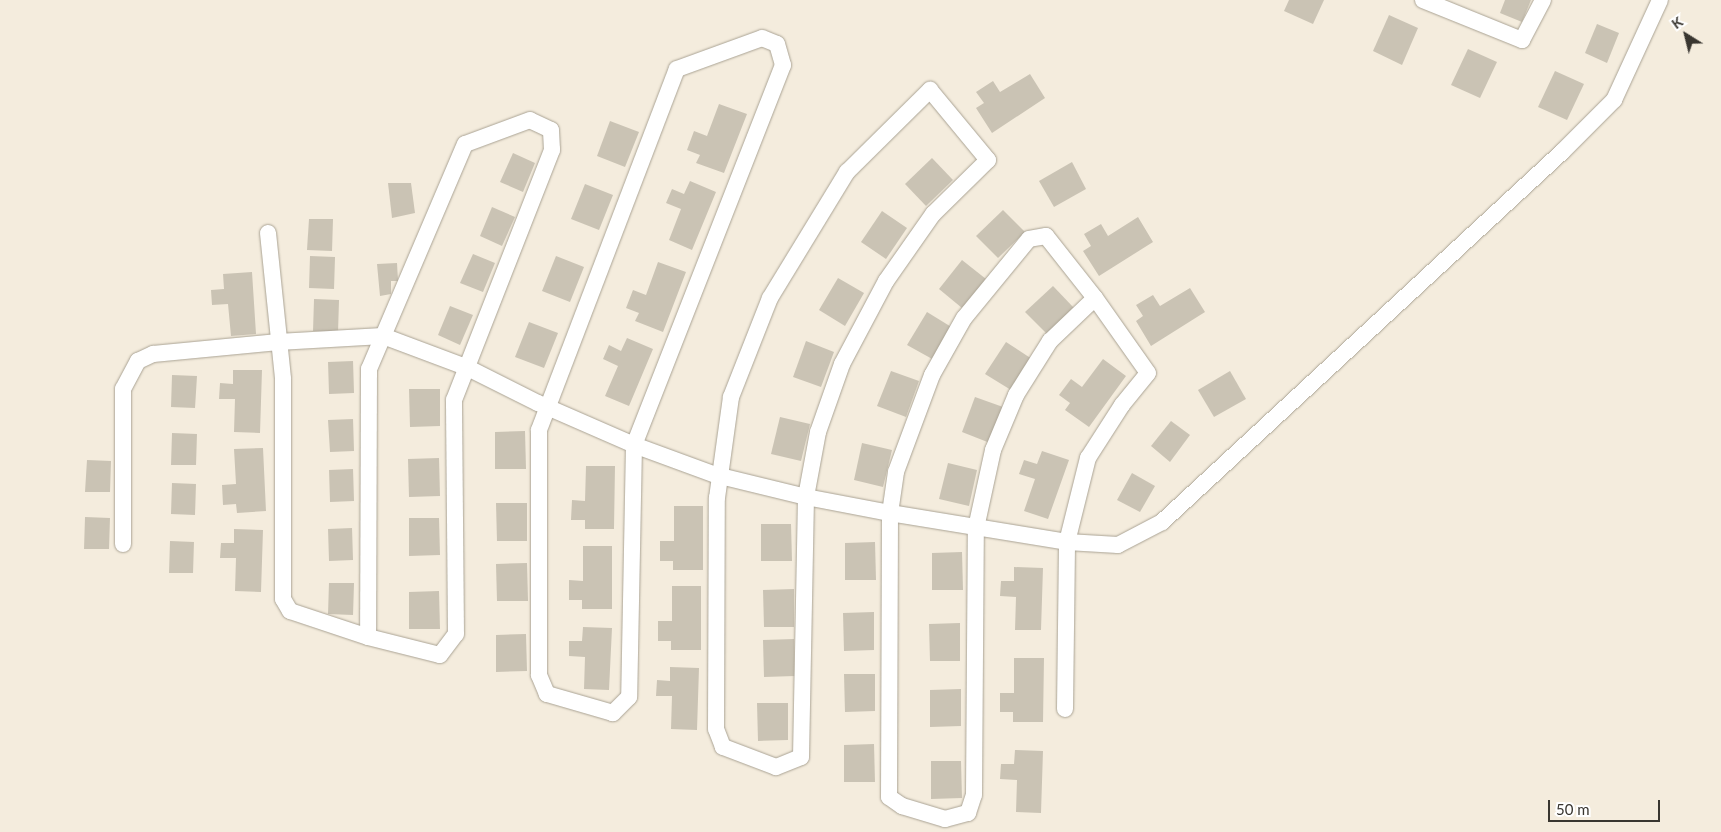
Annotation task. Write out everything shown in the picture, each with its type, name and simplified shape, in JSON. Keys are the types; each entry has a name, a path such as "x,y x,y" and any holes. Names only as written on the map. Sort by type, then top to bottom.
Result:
{"street":[{"path":"1434,2 1522,40 1543,0"},
{"path":"123,544 123,389 138,362 153,354 278,342 382,336 466,367 548,407 634,445 720,476 806,497 976,528 1067,542 1118,545 1162,522 1562,152 1614,100 1660,0"},
{"path":"762,38 777,44 784,65 634,445 629,697 613,712 547,694 539,675 539,430 677,69 762,38"},
{"path":"930,90 988,160 933,214 886,281 842,364 818,432 806,497 801,757 776,767 723,747 716,729 717,498 731,397 770,298 847,172 930,90"},
{"path":"268,233 283,379 283,599 290,611 368,637 440,655 456,634 454,400 552,150 551,130 530,120 465,144 369,369 368,637"},
{"path":"1065,709 1067,542 1088,458 1122,405 1148,373 1095,298 1046,236 1029,239 964,318 932,375 896,472 890,513 889,797 902,806 944,819 968,814 974,795 976,528 993,450 1016,395 1050,342 1095,298"}],"building":[{"path":"1289,0 1324,0 1313,24 1284,11"},
{"path":"1505,0 1531,0 1522,22 1500,13"},
{"path":"1389,15 1418,28 1402,65 1373,51"},
{"path":"1597,24 1619,33 1607,63 1585,53"},
{"path":"1468,49 1497,62 1480,98 1451,85"},
{"path":"1555,71 1584,84 1567,120 1538,107"},
{"path":"1030,74 1045,98 992,133 976,108 984,103 976,92 993,81 1000,92"},
{"path":"719,104 747,114 724,173 696,163 700,155 687,150 694,131 707,136"},
{"path":"610,121 639,132 625,167 597,156"},
{"path":"513,153 535,163 523,192 500,182"},
{"path":"932,158 953,180 926,206 905,184"},
{"path":"1072,162 1086,189 1054,207 1039,181"},
{"path":"690,181 716,192 692,250 669,240 681,209 666,203 672,189 684,194"},
{"path":"388,183 411,183 415,213 392,218"},
{"path":"585,184 613,195 599,230 571,219"},
{"path":"492,207 515,217 502,246 480,236"},
{"path":"1003,210 1025,232 998,258 976,236"},
{"path":"882,211 907,228 886,259 861,242"},
{"path":"1138,217 1153,242 1099,276 1083,251 1091,246 1084,234 1101,224 1108,236"},
{"path":"309,219 333,219 332,251 307,250"},
{"path":"473,254 495,263 483,292 460,283"},
{"path":"310,256 335,257 334,289 309,288"},
{"path":"556,256 584,267 570,302 542,291"},
{"path":"962,260 986,279 962,308 939,289"},
{"path":"658,262 686,272 663,332 635,321 639,313 626,308 633,290 646,295"},
{"path":"397,263 398,281 391,281 391,294 380,296 377,264"},
{"path":"252,272 256,334 231,336 228,304 212,305 211,290 224,289 223,274"},
{"path":"838,278 864,293 845,326 819,310"},
{"path":"1053,286 1074,308 1047,334 1025,312"},
{"path":"1190,288 1205,312 1151,346 1136,321 1143,316 1136,305 1153,295 1160,306"},
{"path":"314,299 339,300 338,332 313,331"},
{"path":"450,306 473,315 460,345 438,335"},
{"path":"927,312 953,328 934,360 907,345"},
{"path":"529,322 558,333 544,368 515,357"},
{"path":"627,338 653,349 629,406 605,396 618,366 603,359 609,345 621,351"},
{"path":"806,341 834,352 821,387 793,377"},
{"path":"1006,342 1032,359 1011,390 985,374"},
{"path":"1103,359 1126,376 1089,427 1065,410 1070,403 1059,395 1071,379 1082,387"},
{"path":"353,361 354,393 329,394 328,362"},
{"path":"233,370 262,370 260,433 234,432 235,399 219,399 220,383 233,384"},
{"path":"891,371 919,381 906,417 877,406"},
{"path":"1230,371 1246,399 1214,417 1198,390"},
{"path":"172,375 197,376 195,408 171,407"},
{"path":"409,389 440,389 440,426 410,427"},
{"path":"975,397 1003,407 990,443 962,432"},
{"path":"780,417 810,424 801,461 771,454"},
{"path":"353,419 354,451 330,452 328,420"},
{"path":"1171,421 1190,435 1170,462 1151,446"},
{"path":"525,431 526,469 495,469 495,432"},
{"path":"172,433 197,434 196,465 171,465"},
{"path":"862,443 892,450 883,487 854,480"},
{"path":"263,448 266,511 237,513 236,504 223,505 222,485 236,484 234,449"},
{"path":"1042,451 1069,460 1048,519 1024,511 1035,479 1019,474 1024,460 1037,464"},
{"path":"439,458 440,496 409,497 408,459"},
{"path":"87,460 111,461 110,492 85,492"},
{"path":"948,463 977,470 969,506 939,499"},
{"path":"586,466 615,466 614,529 585,529 585,520 571,520 572,500 585,501"},
{"path":"353,469 354,501 330,502 329,470"},
{"path":"1132,473 1155,486 1140,512 1117,500"},
{"path":"172,483 196,484 195,515 171,514"},
{"path":"496,503 527,503 527,541 497,541"},
{"path":"674,506 703,506 703,570 673,570 673,561 660,561 660,541 674,541"},
{"path":"85,517 110,518 109,549 84,549"},
{"path":"409,518 439,518 440,555 409,556"},
{"path":"761,524 791,524 792,561 761,561"},
{"path":"352,528 353,560 329,561 328,529"},
{"path":"234,529 263,530 261,592 235,591 236,558 220,558 221,543 234,543"},
{"path":"170,541 194,542 193,573 169,573"},
{"path":"875,542 876,580 845,580 845,543"},
{"path":"583,546 612,546 612,609 582,609 582,600 569,600 569,580 583,581"},
{"path":"962,552 963,590 932,590 932,553"},
{"path":"527,563 528,601 497,601 496,564"},
{"path":"1014,567 1043,568 1041,630 1015,630 1016,597 1000,596 1001,581 1014,581"},
{"path":"329,583 354,583 353,615 328,614"},
{"path":"672,586 701,586 701,650 671,650 671,641 658,641 658,621 672,621"},
{"path":"794,589 794,627 764,627 763,590"},
{"path":"439,591 440,629 409,629 409,592"},
{"path":"874,612 874,650 844,651 843,613"},
{"path":"960,623 960,661 930,661 929,624"},
{"path":"583,627 612,628 609,690 584,689 585,657 569,656 569,641 582,641"},
{"path":"526,634 527,671 496,672 496,635"},
{"path":"794,639 795,676 764,677 763,640"},
{"path":"1014,658 1044,658 1043,722 1013,722 1013,712 1000,712 1000,693 1014,693"},
{"path":"670,667 699,668 697,730 671,729 672,696 656,696 657,680 670,681"},
{"path":"844,674 875,674 875,711 845,712"},
{"path":"961,689 961,726 930,727 930,690"},
{"path":"757,703 788,703 788,740 758,741"},
{"path":"874,744 875,782 844,782 844,745"},
{"path":"1015,750 1043,751 1041,813 1016,812 1017,780 1000,779 1001,764 1014,764"},
{"path":"931,761 961,761 962,798 931,799"}]}
